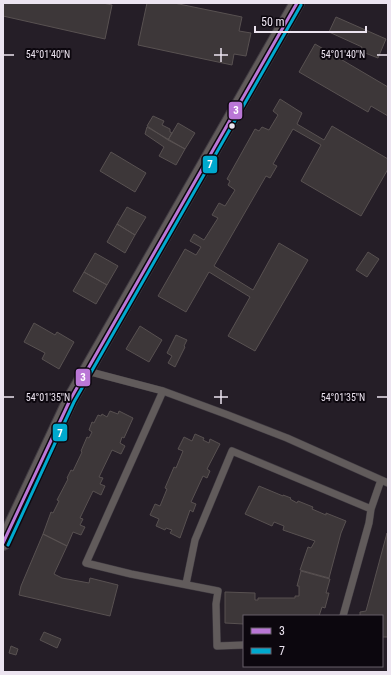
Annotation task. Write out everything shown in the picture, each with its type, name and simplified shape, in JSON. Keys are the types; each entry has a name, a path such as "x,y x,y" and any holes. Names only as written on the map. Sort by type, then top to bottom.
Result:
{"street":[{"path":"3,543 70,400 297,3"}],"lane":[{"path":"87,371 163,391 287,438 384,481 371,509 369,523 343,615"},
{"path":"163,391 86,563 131,574 218,591 216,604 217,646 243,645"},
{"path":"186,584 195,540 232,451 371,509"}],"building":[{"path":"3,3 103,3 112,5 105,39 3,16"},
{"path":"147,3 174,3 242,17 239,31 251,33 246,56 234,54 232,65 138,45"},
{"path":"336,17 386,39 378,58 360,51 362,47 329,32"},
{"path":"315,44 388,87 388,116 371,106 368,112 299,72"},
{"path":"280,99 302,113 297,124 324,140 332,126 388,159 388,169 361,216 301,181 321,145 293,129 273,164 277,166 270,178 266,176 214,266 253,290 279,243 308,260 255,351 228,336 250,297 209,272 186,312 158,296 185,249 196,255 201,247 190,241 194,234 204,240 218,218 212,215 219,203 225,206 235,190 228,185 230,181 227,179 255,129 259,131 262,127 269,130 278,115 273,111"},
{"path":"153,116 164,121 162,125 170,129 170,132 172,133 168,140 147,126"},
{"path":"178,123 195,133 185,149 168,140"},
{"path":"147,127 185,149 176,165 159,156 164,147 145,134"},
{"path":"111,152 146,173 135,192 100,171"},
{"path":"127,207 146,217 135,235 117,224"},
{"path":"117,224 135,235 125,253 107,242"},
{"path":"368,252 379,259 367,277 356,270"},
{"path":"95,253 118,266 107,285 84,272"},
{"path":"84,272 107,285 96,304 73,291"},
{"path":"34,323 55,335 57,332 74,342 59,369 42,359 45,353 24,342"},
{"path":"140,326 162,340 149,362 126,349"},
{"path":"176,335 187,340 175,367 168,363 172,356 167,353"},
{"path":"110,411 118,414 119,411 133,418 124,438 122,437 120,443 125,446 121,454 112,450 99,477 103,478 100,484 105,486 101,495 93,491 80,518 83,519 80,525 85,527 81,535 73,532 67,546 43,534 51,512 53,513 59,501 57,500 68,479 67,478 71,470 73,471 87,437 89,438 92,432 89,430 92,422 94,423 98,415 101,416 102,414 107,417"},
{"path":"195,434 204,438 203,440 209,443 210,439 220,444 207,469 210,471 207,478 203,476 191,502 196,504 193,512 190,510 180,538 170,533 172,530 166,528 165,530 156,526 159,519 150,515 155,504 160,506 167,489 165,488 183,451 178,449 184,437 192,441"},
{"path":"259,486 291,498 290,499 297,503 298,501 313,507 312,509 326,515 326,513 346,521 341,533 329,578 300,570 308,547 311,548 315,541 283,530 284,526 274,522 272,526 245,514"},
{"path":"387,533 388,637 383,637 383,615 360,615 360,612 366,611"},
{"path":"43,534 67,546 54,574 62,578 89,583 90,578 118,585 110,616 19,595 21,586"},
{"path":"301,571 330,579 326,593 329,593 325,608 322,607 319,615 243,615 243,624 225,623 225,592 255,593 255,600 258,600 258,598 295,598 295,596 299,596 299,586 297,586"},
{"path":"44,632 61,639 57,648 40,640"},
{"path":"11,646 18,649 16,655 9,653"}],"transit line":[{"name":"3","path":"3,543 70,400 297,3"},
{"name":"7","path":"8,545 74,402 301,5"}]}
